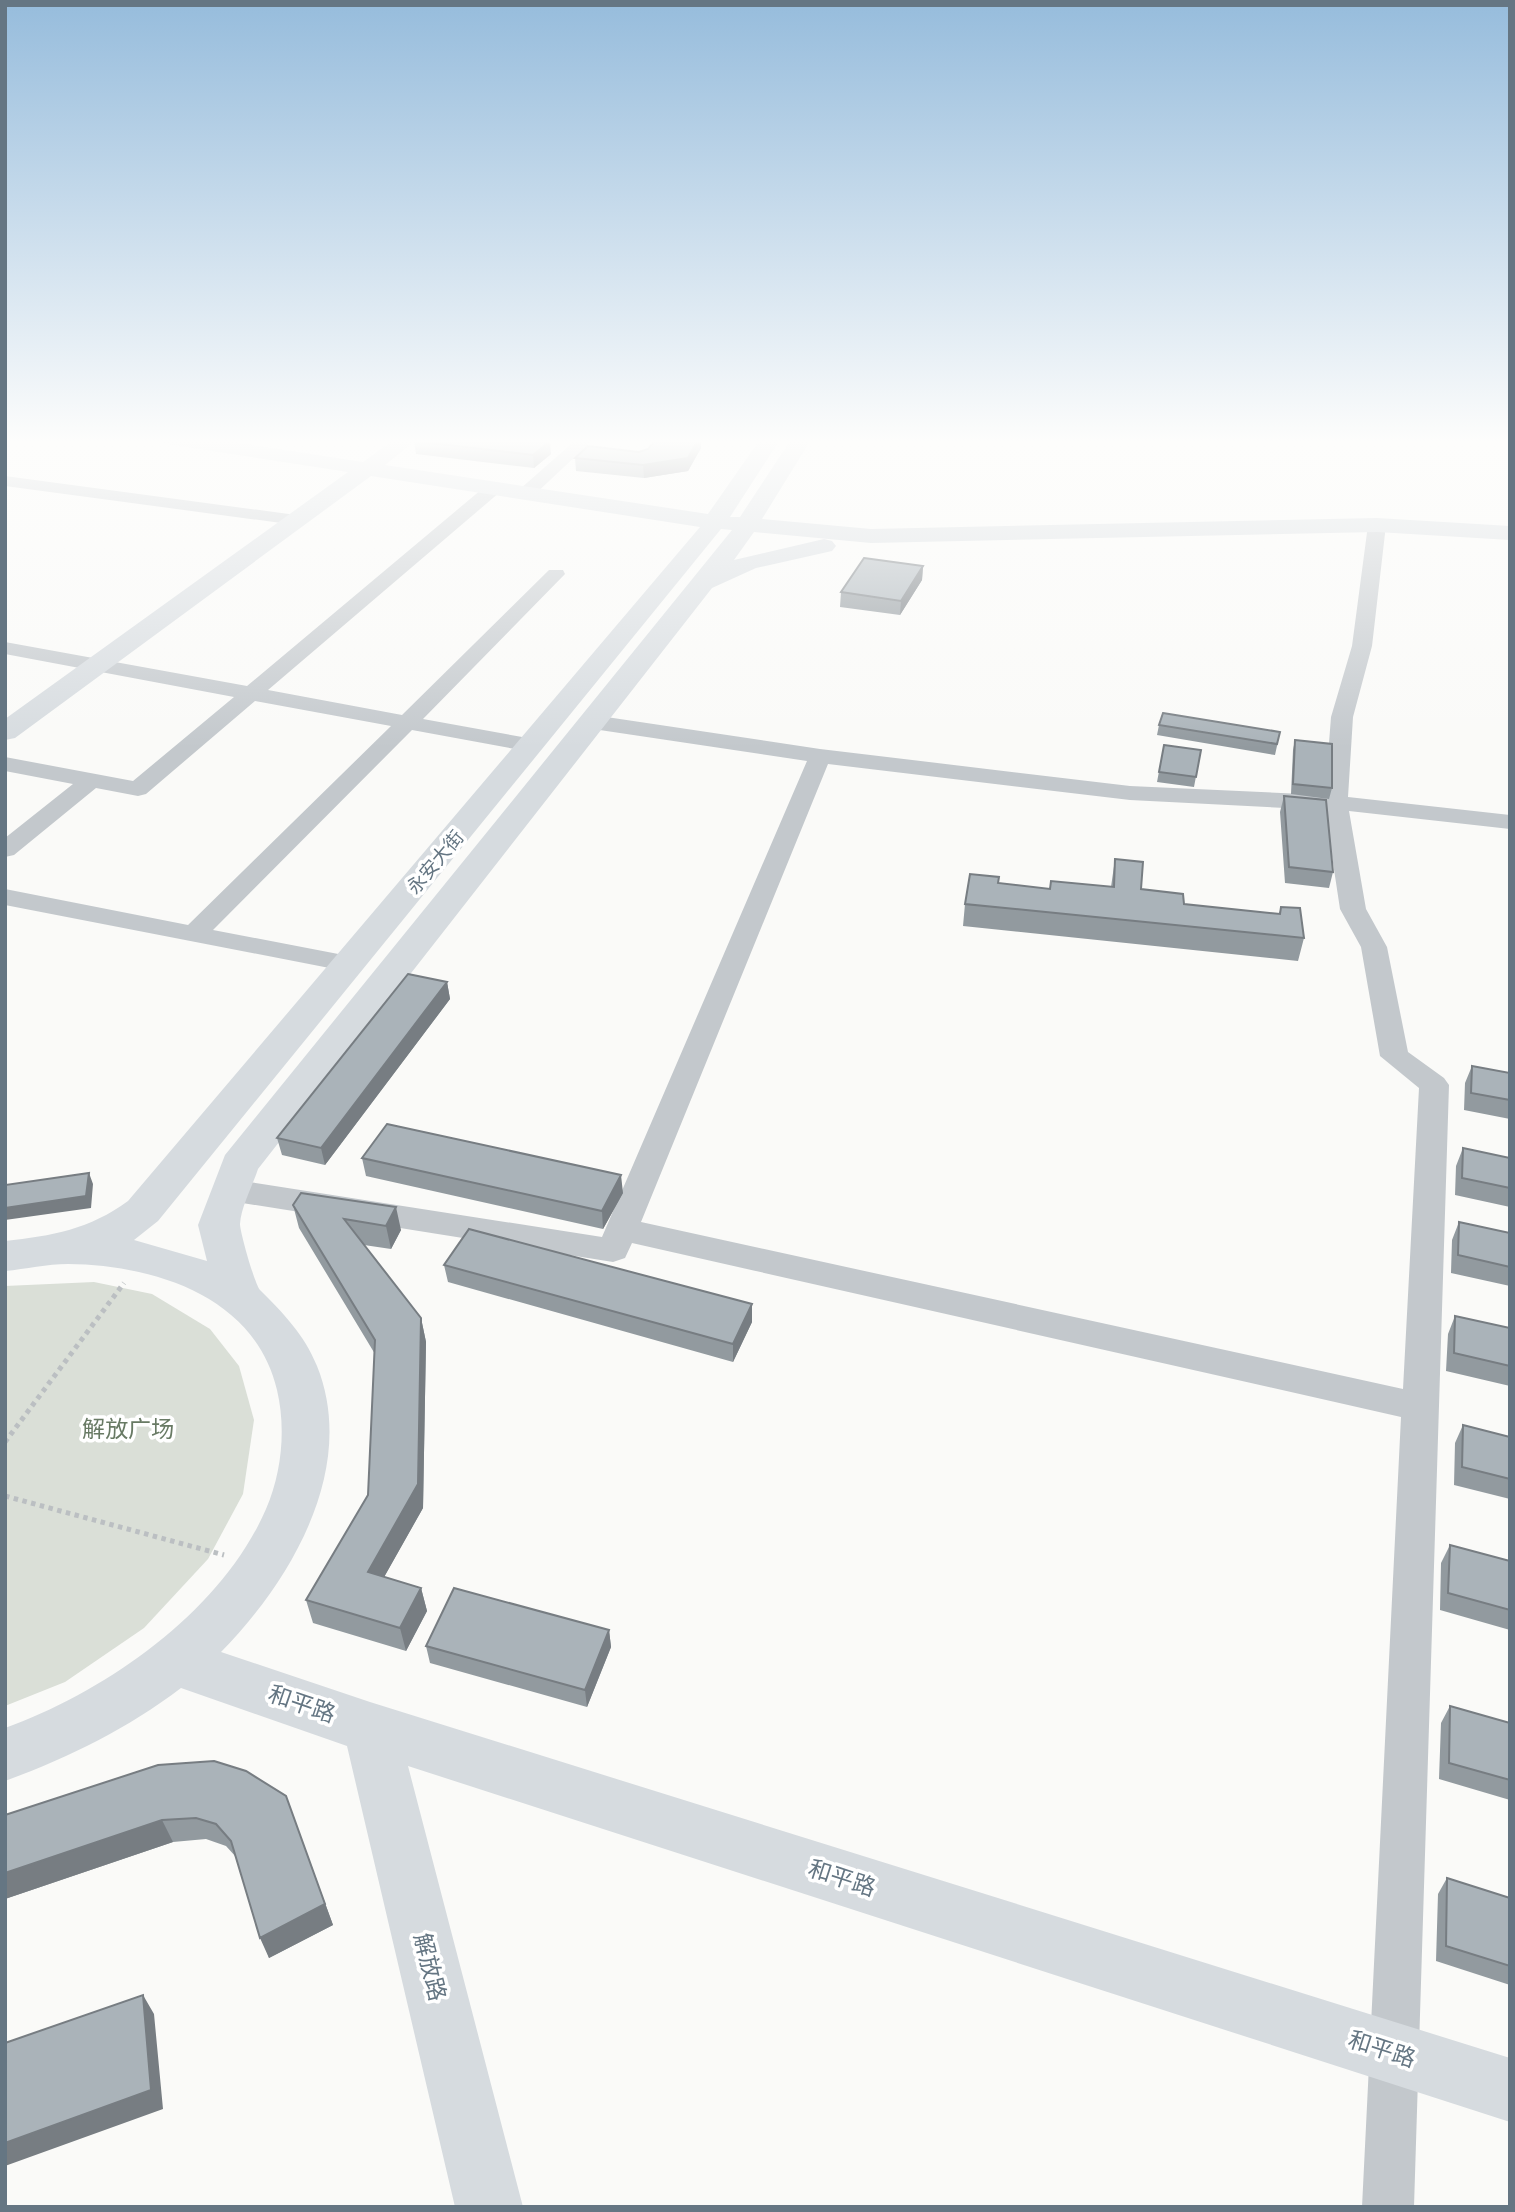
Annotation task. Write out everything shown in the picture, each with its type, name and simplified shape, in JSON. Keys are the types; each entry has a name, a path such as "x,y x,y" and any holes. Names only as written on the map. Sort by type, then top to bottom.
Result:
{"main road":[{"path":"5,732 267,541"},
{"name":"永安大街","path":"66,1249 118,1229 144,1211 698,541"},
{"name":"永安大街","path":"237,1294 219,1225 239,1165 735,541"},
{"path":"703,584 748,563 773,555 844,541"},
{"path":"5,1256 66,1249 144,1256 203,1274 237,1294 266,1320 288,1351 302,1387 306,1427 301,1471 287,1518 261,1565 223,1614 175,1661 110,1707 35,1745 5,1755"},
{"name":"和平路","path":"175,1661 370,1728 1510,2090"},
{"name":"解放路","path":"370,1728 489,2207"}],"street":[{"path":"5,764 138,789 431,541"},
{"path":"1375,541 1362,646 1342,718 1336,803 1353,909 1374,947 1394,1056 1434,1085 1392,2053 1388,2207"},
{"path":"194,934 556,574"},
{"path":"5,648 531,746"},
{"path":"593,722 820,756 1130,793 1336,803 1510,822"},
{"path":"230,1190 613,1250 820,756"},
{"path":"5,850 92,780"},
{"path":"5,897 350,964"},
{"path":"622,1229 1420,1407"}],"path":[{"path":"5,1442 144,1256"},
{"path":"5,1496 261,1565"}],"green space":[{"name":"解放广场","path":"94,1282 152,1294 210,1329 239,1366 254,1420 243,1494 208,1559 144,1628 65,1682 5,1706 5,1286"}],"building":[{"path":"864,558 923,566 901,601 841,592"},
{"path":"1163,713 1280,732 1277,744 1159,725"},
{"path":"1295,740 1332,744 1332,788 1293,784"},
{"path":"1164,745 1201,750 1196,777 1159,772"},
{"path":"1284,796 1326,800 1333,872 1289,867"},
{"path":"1115,859 1143,862 1141,889 1183,894 1184,904 1280,914 1281,907 1300,908 1304,938 965,904 970,874 999,877 998,883 1050,889 1051,881 1114,887"},
{"path":"408,974 447,982 321,1148 277,1138"},
{"path":"1472,1066 1510,1073 1510,1100 1471,1093"},
{"path":"387,1124 621,1175 602,1211 362,1158"},
{"path":"1463,1148 1510,1158 1510,1188 1462,1178"},
{"path":"89,1173 86,1196 5,1208 5,1185"},
{"path":"301,1193 396,1207 386,1226 344,1219 421,1318 418,1484 368,1572 421,1588 400,1628 306,1600 368,1495 375,1340 293,1205"},
{"path":"1459,1222 1510,1233 1510,1267 1458,1255"},
{"path":"469,1229 752,1304 733,1344 444,1265"},
{"path":"1455,1316 1510,1328 1510,1366 1454,1353"},
{"path":"1463,1425 1510,1437 1510,1479 1462,1467"},
{"path":"1450,1545 1510,1561 1510,1610 1448,1593"},
{"path":"454,1588 609,1630 585,1690 426,1646"},
{"path":"1450,1706 1510,1723 1510,1780 1449,1763"},
{"path":"214,1761 246,1771 286,1796 325,1904 260,1938 231,1841 216,1824 196,1818 162,1820 5,1873 5,1815 158,1765"},
{"path":"1447,1878 1510,1898 1510,1966 1446,1946"},
{"path":"143,1995 151,2090 5,2143 5,2043"}]}
